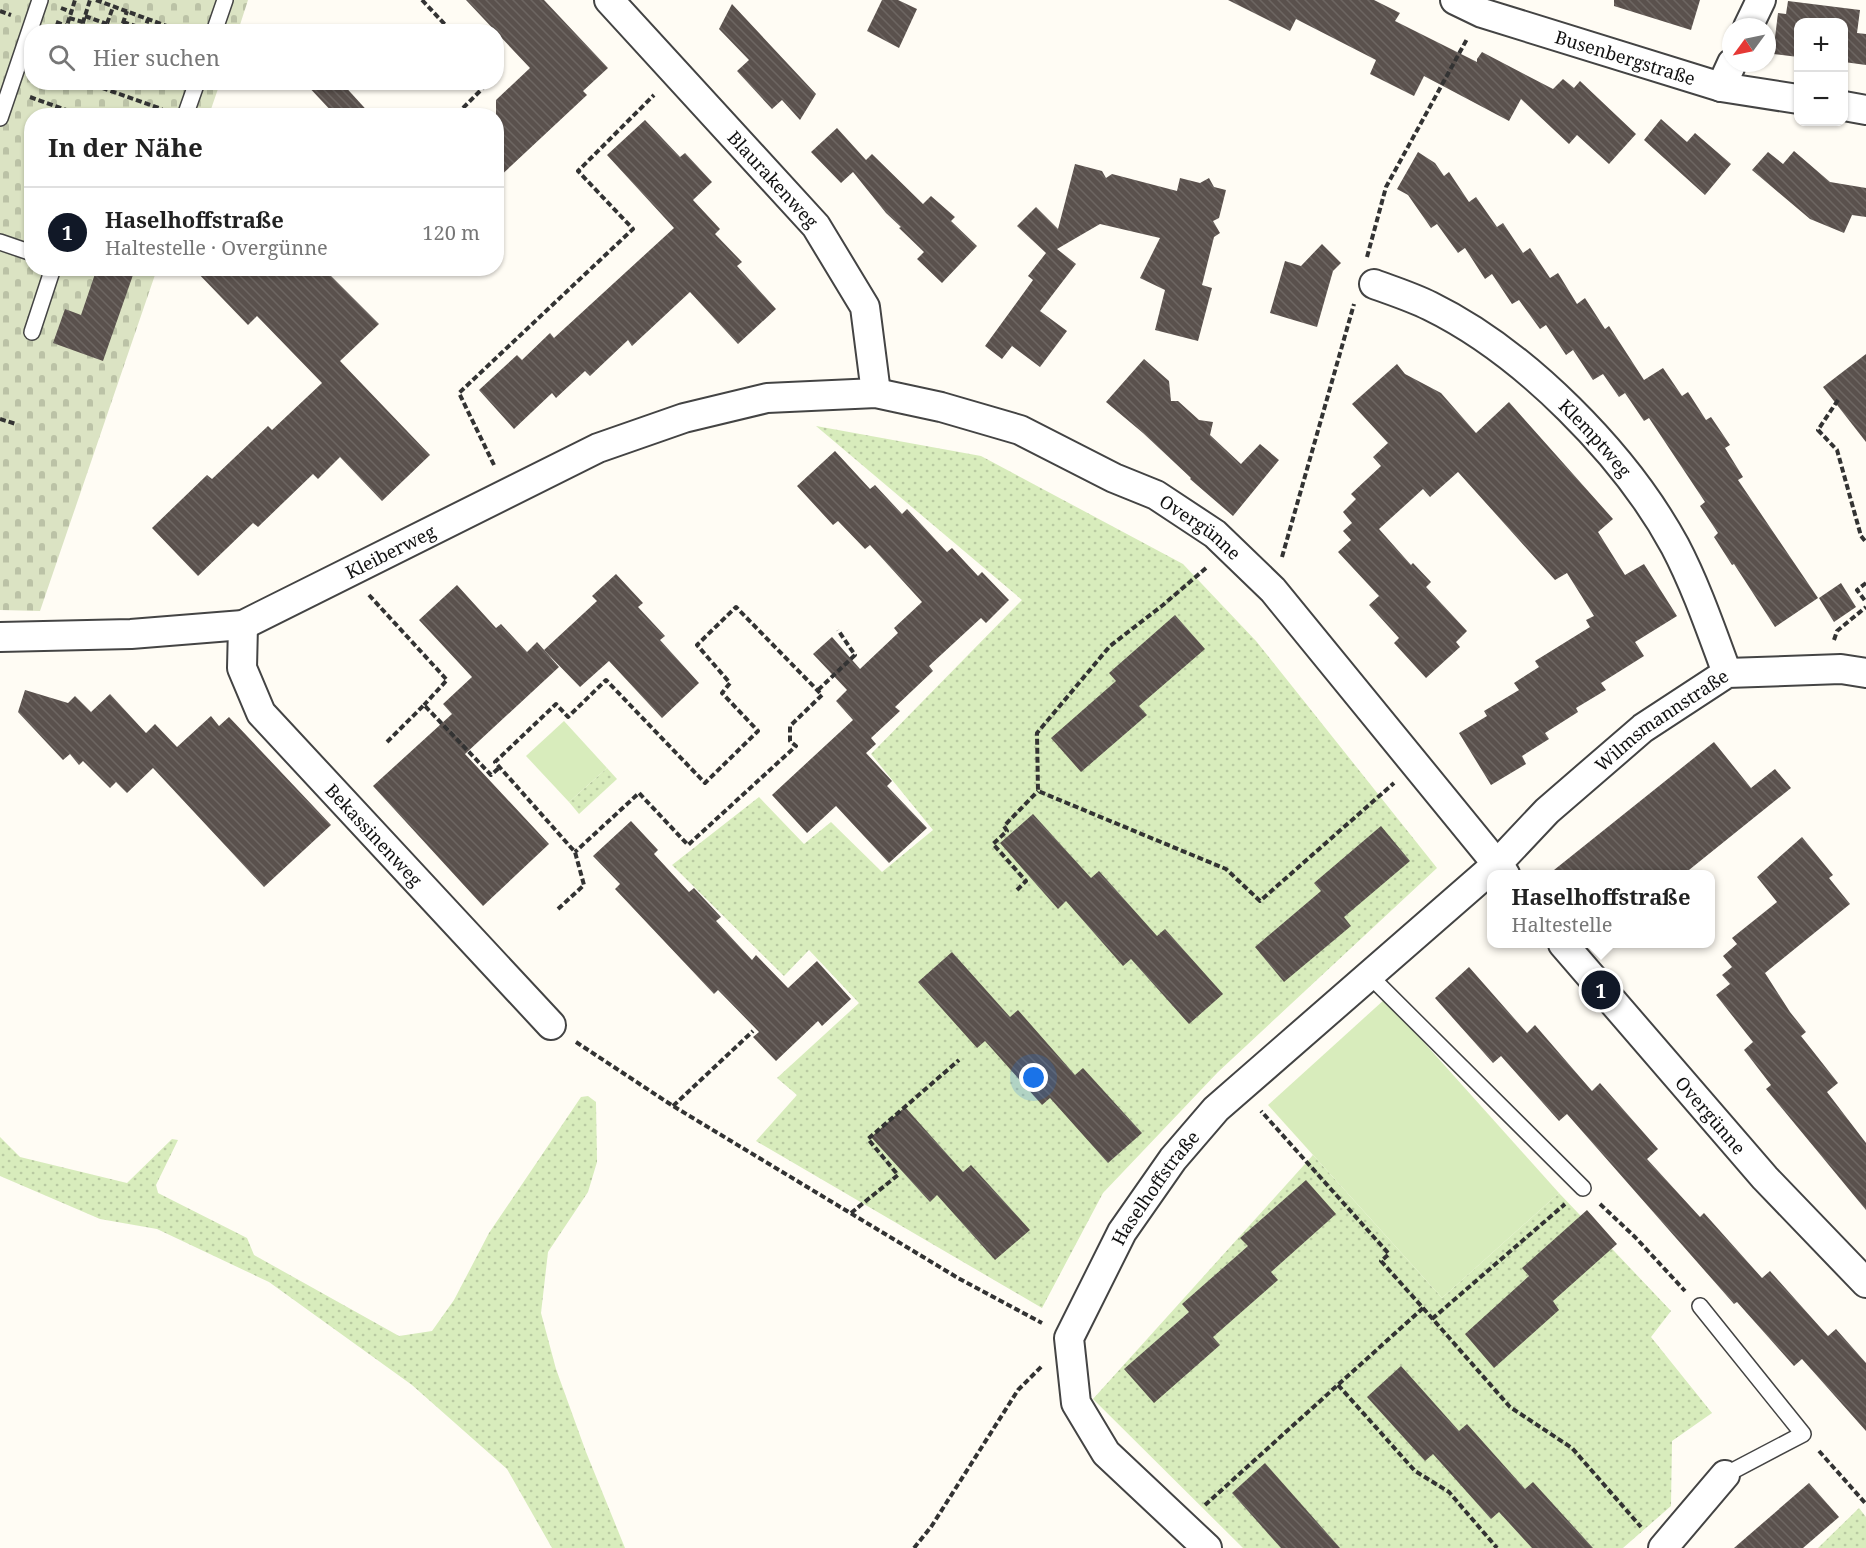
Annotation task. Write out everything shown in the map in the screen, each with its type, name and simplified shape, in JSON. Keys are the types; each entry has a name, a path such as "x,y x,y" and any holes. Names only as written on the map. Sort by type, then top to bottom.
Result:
{"street":[{"name":"Blaurakenweg","path":"609,0 816,226 865,307 876,393"},
{"name":"Busenbergstraße","path":"1455,0 1482,13 1726,75 1794,98"},
{"path":"1752,18 1761,0"},
{"path":"1848,107 1866,110"},
{"name":"Klemptweg","path":"1365,283 1430,306 1499,347 1556,396 1608,452 1641,492 1675,546 1703,609 1727,673"},
{"name":"Overgünne","path":"767,398 876,393 941,407 1020,430 1114,478 1156,495 1215,534 1273,590 1329,655 1501,869"},
{"name":"Kleiberweg","path":"0,637 131,634 243,625 598,448 684,418 767,398"},
{"name":"Bekassinenweg","path":"243,625 243,668 261,713 550,1025"},
{"name":"Wilmsmannstraße","path":"1501,869 1547,811 1642,728 1727,673 1841,669 1866,673"},
{"name":"Haselhoffstraße","path":"1070,1338 1122,1232 1173,1159 1215,1109 1370,976 1487,880"},
{"name":"Overgünne","path":"1566,948 1765,1178 1866,1283"},
{"path":"1070,1338 1076,1403 1106,1453 1207,1548"},
{"path":"1654,1540 1725,1475"}],"lane":[{"path":"32,24 40,0"},
{"path":"217,24 225,0"},
{"path":"0,118 24,48"},
{"path":"188,108 194,90"},
{"path":"0,242 24,250"},
{"path":"32,332 50,276"},
{"path":"1370,976 1583,1188"},
{"path":"1700,1306 1803,1434 1725,1475"}],"path":[{"path":"67,24 75,0"},
{"path":"69,18 83,22 90,0"},
{"path":"96,0 161,24"},
{"path":"422,0 444,24"},
{"path":"85,16 107,24 113,7"},
{"path":"127,11 123,22 128,24"},
{"path":"1273,590 1365,283 1386,187 1482,13"},
{"path":"146,24 148,19"},
{"path":"10,90 61,108"},
{"path":"107,90 158,108"},
{"path":"463,108 481,90"},
{"path":"508,493 459,393 633,229 578,171 649,99"},
{"path":"1838,400 1818,430 1837,450 1861,536 1866,543"},
{"path":"0,419 16,424"},
{"path":"1017,890 1026,881 993,844 1007,831 1004,826 1038,791 1037,732 1110,646 1230,548"},
{"path":"348,573 447,680 387,742"},
{"path":"1866,583 1857,590 1866,602"},
{"path":"558,909 584,885 575,852 495,762 556,704 568,717 606,680 705,783 758,731 722,693 730,683 697,645 736,607 822,695 790,726 790,741 796,746 688,845 639,793 575,852"},
{"path":"1834,642 1837,631 1866,607"},
{"path":"818,690 855,655 838,630"},
{"path":"424,705 491,775 500,767"},
{"path":"1038,791 1226,869 1260,901 1415,764"},
{"path":"550,1025 673,1106 958,1278 1070,1338"},
{"path":"673,1106 753,1031"},
{"path":"851,1213 898,1175 868,1139 959,1060"},
{"path":"1240,1088 1389,1254 1381,1261 1510,1407 1572,1448 1654,1540"},
{"path":"1432,1319 1583,1188 1635,1237 1685,1291"},
{"path":"1182,1525 1423,1308"},
{"path":"1338,1385 1415,1471 1449,1492 1497,1548"},
{"path":"914,1548 932,1527 1018,1390"},
{"path":"1803,1434 1866,1504"}],"green space":[{"path":"0,0 248,0 240,24 24,24 24,90 218,90 211,108 24,108 24,276 155,276 40,611 0,610"},
{"path":"816,426 981,456 1183,564 1256,641 1437,868 1218,1072 1103,1193 1042,1308 756,1141 797,1095 777,1078 859,1003 809,950 784,976 672,865 759,797 804,844 831,822 882,872 933,830 871,754 1022,600"},
{"path":"564,721 607,768 569,802 526,756"},
{"path":"607,768 617,779 579,814 569,802"},
{"path":"1385,999 1559,1193 1442,1298 1268,1105"},
{"path":"588,1096 596,1102 597,1162 588,1192 548,1252 541,1313 556,1369 586,1452 625,1548 552,1548 507,1469 412,1385 269,1282 157,1229 100,1219 0,1176 0,1137 20,1157 127,1183 172,1139 178,1140 156,1185 158,1193 247,1238 254,1255 399,1336 432,1331 454,1300 489,1233 581,1097"},
{"path":"1313,1155 1442,1298 1559,1193 1671,1311 1651,1337 1712,1413 1672,1441 1671,1506 1623,1548 1243,1548 1093,1399"},
{"path":"1859,1508 1866,1517 1866,1548 1818,1548"}],"building":[{"path":"466,0 544,0 608,68 583,91 587,95 504,173 504,108 496,108 496,100 530,68 504,40 504,24 489,24"},
{"path":"882,0 898,0 917,9 899,48 867,31"},
{"path":"1228,0 1374,0 1400,13 1395,21 1477,62 1482,52 1553,89 1563,79 1574,88 1580,81 1636,134 1609,164 1577,135 1569,144 1521,99 1509,121 1424,76 1414,96 1370,74 1376,60 1296,19 1290,31"},
{"path":"1614,0 1700,0 1691,30 1614,6"},
{"path":"1788,1 1860,10 1857,33 1866,34 1866,65 1848,63 1848,18 1794,18 1794,57 1776,54 1778,13 1786,14"},
{"path":"732,4 816,94 800,120 782,100 772,109 737,71 749,60 719,29"},
{"path":"312,90 348,90 365,108 328,108"},
{"path":"1661,119 1687,142 1695,133 1731,164 1705,195 1644,140"},
{"path":"645,120 680,157 685,153 712,182 693,200 720,229 715,234 742,262 737,266 776,309 738,344 690,292 632,346 628,340 590,376 585,371 556,398 552,393 514,429 479,390 517,355 522,360 550,333 554,338 674,228 607,155"},
{"path":"837,128 866,160 872,154 923,204 931,196 955,217 951,221 977,246 942,283 917,259 924,252 899,228 901,227 886,213 853,172 841,183 811,152"},
{"path":"1794,151 1830,182 1866,188 1866,217 1852,215 1844,233 1810,219 1752,170 1768,152 1783,164"},
{"path":"1418,152 1435,163 1444,176 1449,172 1469,202 1476,197 1497,227 1503,223 1523,253 1530,248 1550,278 1558,273 1577,304 1585,298 1605,329 1609,326 1644,380 1663,368 1682,396 1688,392 1706,420 1711,417 1730,445 1725,448 1743,477 1738,480 1818,598 1775,627 1714,537 1718,533 1700,506 1705,502 1649,418 1644,421 1625,393 1619,397 1603,374 1593,380 1573,350 1566,355 1546,325 1540,329 1519,300 1512,304 1492,274 1485,279 1465,248 1458,253 1437,224 1431,228 1408,195 1397,189"},
{"path":"1075,164 1102,171 1106,178 1112,174 1177,191 1180,178 1200,183 1209,178 1214,187 1226,190 1219,218 1213,221 1220,233 1214,237 1202,285 1212,288 1198,341 1155,330 1165,290 1140,278 1160,238 1100,224 1057,249 1076,264 1040,311 1067,331 1040,367 1012,346 1002,359 985,346 1033,280 1028,276 1046,253 1017,226 1036,207 1058,229"},
{"path":"1322,244 1341,263 1333,271 1317,327 1270,313 1285,261 1301,266"},
{"path":"94,276 133,276 103,361 53,343 65,309 81,315"},
{"path":"201,276 331,276 379,324 340,361 430,455 382,501 340,457 318,479 313,474 258,527 253,523 198,576 152,528 207,475 212,479 268,426 272,430 322,383 257,316 248,325"},
{"path":"1866,354 1866,442 1823,387"},
{"path":"1144,359 1169,381 1171,401 1178,401 1199,420 1213,422 1210,435 1241,464 1260,444 1279,460 1233,516 1106,402"},
{"path":"1397,364 1405,374 1441,393 1476,433 1509,402 1613,519 1598,532 1625,575 1644,564 1677,616 1635,642 1644,656 1601,683 1606,690 1576,708 1578,712 1545,733 1549,739 1522,756 1526,764 1491,785 1459,733 1487,716 1484,711 1519,690 1514,683 1539,667 1535,661 1590,627 1586,620 1594,616 1567,573 1555,580 1458,472 1430,497 1423,489 1379,529 1411,565 1413,563 1431,582 1426,587 1467,631 1456,642 1460,647 1426,678 1394,643 1399,638 1369,605 1379,596 1338,552 1351,540 1343,531 1352,523 1343,512 1356,499 1351,494 1381,466 1373,457 1388,443 1352,404"},
{"path":"835,451 870,489 875,485 902,514 907,509 947,552 952,548 978,576 982,572 1009,600 986,623 981,618 929,666 933,671 895,707 900,711 871,738 876,744 866,753 892,781 887,786 927,828 889,863 836,806 807,833 772,795 853,720 836,701 847,690 813,654 832,637 860,669 898,633 894,628 922,602 870,545 865,549 838,521 833,525 797,486"},
{"path":"616,574 643,603 638,607 665,636 660,640 699,683 662,718 609,661 580,687 544,650 597,601 592,596"},
{"path":"1841,583 1856,607 1834,622 1819,598"},
{"path":"457,585 496,628 501,624 527,652 537,642 559,667 465,754 549,844 483,906 373,786 452,714 443,704 472,677 419,620"},
{"path":"1175,615 1205,649 1139,706 1147,715 1081,772 1051,738 1116,681 1109,673"},
{"path":"25,690 68,703 75,696 91,712 110,694 146,733 155,724 177,747 211,716 219,726 229,717 331,825 264,887 153,768 127,793 116,782 110,788 83,761 79,765 70,754 63,760 18,712"},
{"path":"1714,742 1751,788 1775,769 1791,788 1689,870 1554,870"},
{"path":"1033,814 1091,878 1099,871 1157,936 1165,929 1223,994 1189,1024 1131,959 1123,966 1066,901 1058,909 1000,843"},
{"path":"631,821 658,850 654,854 689,892 694,888 721,917 716,921 752,960 756,955 788,988 817,961 851,999 822,1026 818,1021 776,1061 753,1037 759,1032 718,990 714,994 615,889 620,884 593,856"},
{"path":"1381,826 1410,861 1344,917 1351,926 1284,982 1255,947 1321,891 1314,883"},
{"path":"1802,837 1833,875 1829,878 1850,904 1765,973 1806,1032 1801,1036 1838,1083 1827,1092 1866,1143 1866,1210 1766,1089 1771,1085 1744,1050 1753,1042 1716,995 1730,984 1722,975 1732,967 1723,956 1737,944 1732,938 1777,902 1757,877"},
{"path":"952,952 1010,1017 1018,1010 1075,1075 1083,1068 1142,1133 1108,1163 1050,1098 1042,1105 985,1041 977,1048 918,982"},
{"path":"1469,967 1527,1033 1535,1025 1592,1091 1600,1083 1658,1149 1647,1159 1700,1217 1704,1213 1762,1278 1770,1271 1828,1336 1836,1329 1866,1363 1866,1431 1802,1359 1794,1366 1737,1302 1734,1304 1567,1114 1559,1121 1501,1056 1493,1063 1435,998"},
{"path":"905,1107 963,1172 971,1165 1030,1230 995,1260 937,1195 930,1202 871,1137"},
{"path":"1306,1180 1336,1214 1271,1272 1278,1280 1213,1337 1220,1345 1154,1403 1124,1369 1189,1312 1182,1304 1248,1246 1240,1238"},
{"path":"1587,1210 1617,1244 1553,1301 1559,1310 1494,1368 1465,1334 1529,1276 1522,1268"},
{"path":"1401,1366 1459,1431 1467,1424 1525,1489 1533,1482 1593,1548 1532,1548 1499,1512 1491,1519 1433,1454 1425,1461 1367,1397"},
{"path":"1265,1463 1340,1548 1281,1548 1232,1493"},
{"path":"1809,1483 1839,1517 1803,1548 1734,1548"}],"place":[{"name":"Haselhoffstraße","path":"1601,990"}]}
